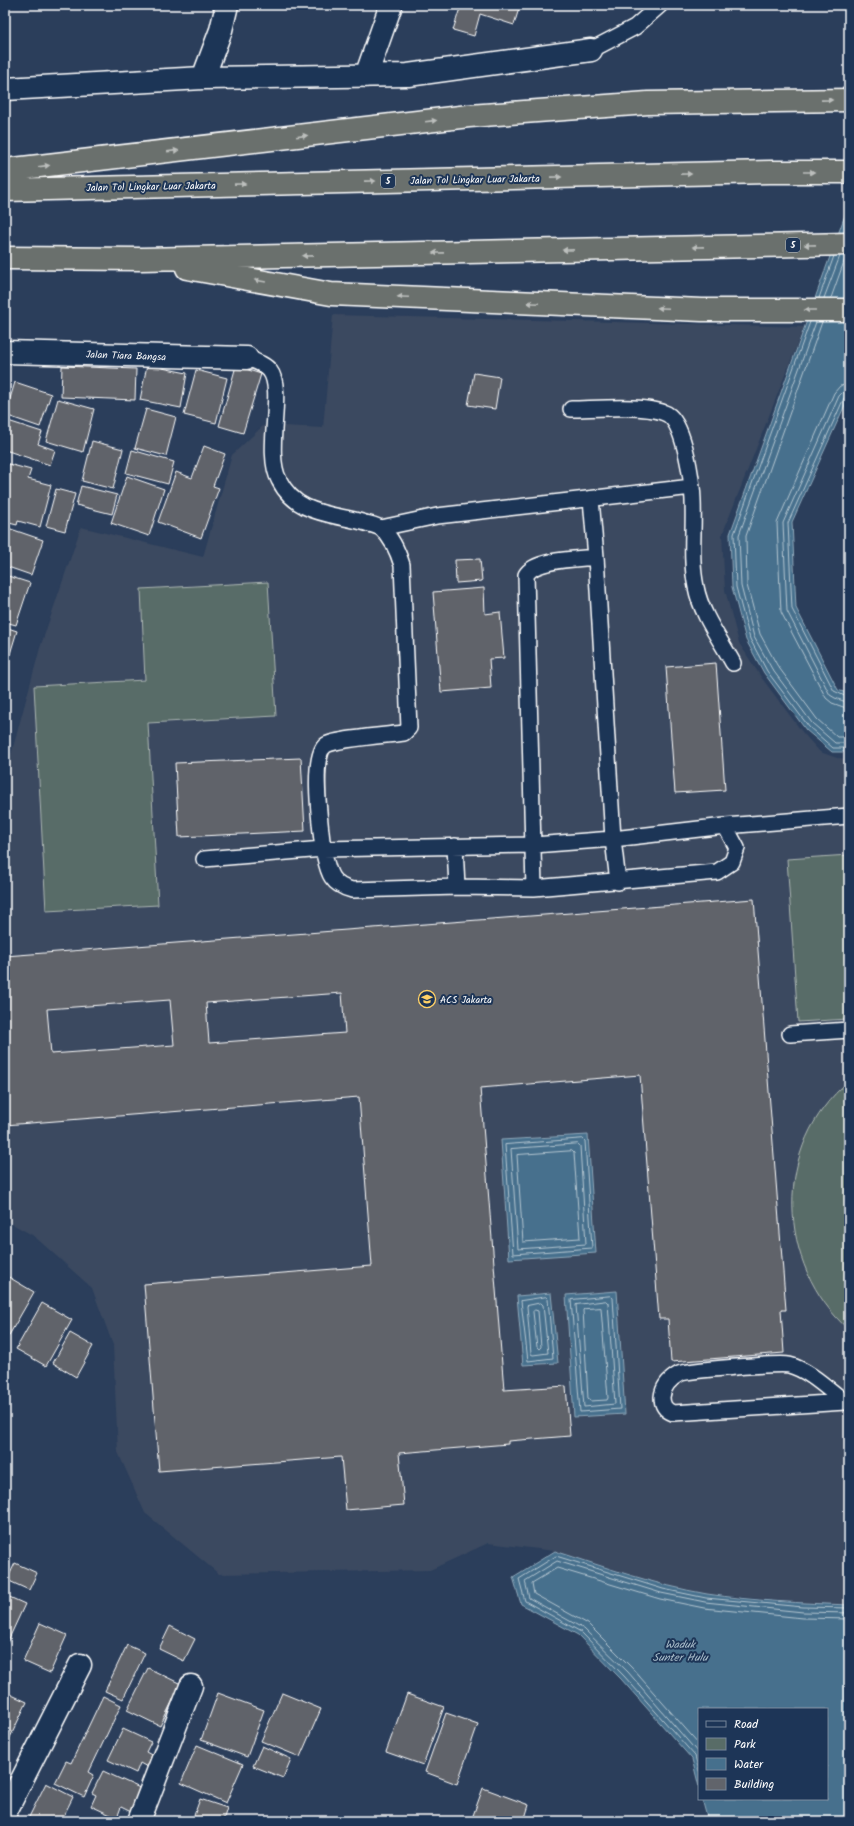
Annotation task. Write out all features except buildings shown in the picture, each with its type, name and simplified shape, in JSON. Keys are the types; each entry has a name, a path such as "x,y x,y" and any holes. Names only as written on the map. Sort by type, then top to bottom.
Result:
{"highway":[{"path":"5,170 469,116 648,103 849,100"},
{"name":"Jalan Tol Lingkar Luar Jakarta","path":"5,190 770,172 849,172"},
{"name":"5","path":"5,258 141,259 849,244"},
{"path":"141,259 330,294 702,310 849,310"}],"street":[{"path":"203,78 221,30 227,5"},
{"path":"366,76 391,5"},
{"path":"5,89 203,78 408,75 591,50"},
{"name":"Jalan Tiara Bangsa","path":"5,353 247,358"},
{"path":"5,1813 80,1665"},
{"path":"139,1821 191,1686"}],"lane":[{"path":"591,50 635,27 660,5"},
{"path":"247,358 259,363 270,371 275,384 272,446 278,479 295,502 310,510 381,528 437,516 591,500 692,487"},
{"path":"571,409 645,409 667,414 673,418 679,427 692,487 696,586 701,605 733,663"},
{"path":"591,500 596,557 613,839 618,882"},
{"path":"381,528 396,546 402,566 409,728 404,733 325,745 319,754 319,810 323,849 330,874 334,882 344,888 352,890 457,887 534,888 618,882 717,872 732,862 737,848 725,826"},
{"path":"534,888 526,575 528,570 541,564 596,557"},
{"path":"204,859 323,849 534,845 613,839 725,826 849,816"},
{"path":"455,846 457,887"},
{"path":"790,1034 849,1030"},
{"path":"781,1364 798,1368 847,1402 673,1413 666,1410 662,1403 662,1393 666,1383 681,1373 781,1364"}],"shaded area":[{"name":"ACS Jakarta","path":"333,315 804,327 722,535 725,590 739,643 761,677 803,733 820,752 837,758 849,759 849,1605 804,1603 707,1594 664,1585 555,1551 488,1543 430,1570 219,1574 145,1513 118,1452 113,1345 92,1288 34,1236 5,1220 5,777 40,648 81,527 203,557 232,455 264,425 323,428"}],"green space":[{"path":"268,582 276,716 148,723 158,905 46,911 34,686 145,680 141,589"},
{"path":"849,855 849,1019 798,1022 787,859"},
{"path":"849,1081 849,1330 825,1303 807,1273 797,1240 793,1205 796,1171 806,1138 824,1107"}],"water":[{"path":"849,204 849,396 792,522 796,608 838,690 849,694 849,752 832,752 806,730 764,673 746,640 732,587 730,534"},
{"path":"588,1135 596,1253 509,1259 501,1140"},
{"path":"617,1291 625,1414 574,1417 566,1295"},
{"path":"551,1293 558,1363 523,1365 517,1296"},
{"name":"Waduk Sunter Hulu","path":"555,1551 649,1581 707,1594 760,1600 849,1605 849,1821 708,1821 702,1800 828,1800 828,1708 698,1708 698,1783 692,1759 621,1679 578,1635 521,1604 513,1577"}],"place":[{"name":"ACS Jakarta","path":"427,999"}]}
